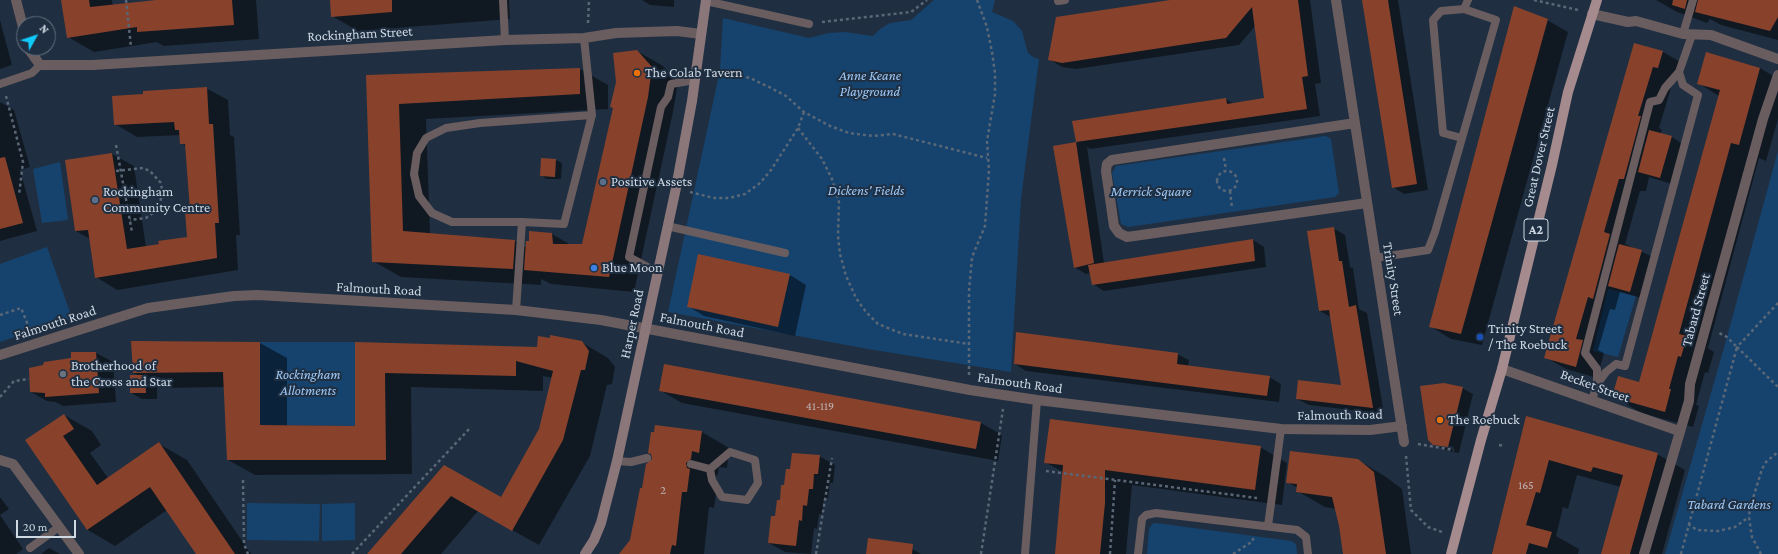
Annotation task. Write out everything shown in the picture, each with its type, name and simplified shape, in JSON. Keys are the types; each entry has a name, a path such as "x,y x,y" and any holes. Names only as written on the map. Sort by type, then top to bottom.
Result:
{"main road":[{"name":"Great Dover Street","path":"1451,554 1481,440 1502,369 1552,165 1568,92 1597,0"},
{"name":"Harper Road","path":"585,554 594,540 601,522 617,461 676,188 695,80 706,1"}],"street":[{"path":"16,0 20,16"},
{"name":"Trinity Street","path":"1336,0 1404,442"},
{"path":"1592,14 1628,22 1636,21 1688,34 1711,35 1778,59"},
{"name":"Rockingham Street","path":"40,65 93,65 505,40 586,37 616,33 676,31 701,34"},
{"path":"34,56 40,65"},
{"name":"Tabard Street","path":"1644,554 1689,401 1690,384 1763,119 1778,75"},
{"path":"1355,123 1112,160 1107,164 1106,171 1114,226 1119,233 1127,237 1367,203"},
{"name":"Falmouth Road","path":"0,355 148,308 234,296 258,295 516,310 601,320 970,390 1037,400 1281,429 1370,430 1402,426"},
{"name":"Becket Street","path":"1502,369 1679,431"},
{"path":"0,460 13,464 78,554"}],"lane":[{"path":"503,0 505,40"},
{"path":"1464,9 1468,0"},
{"path":"1592,400 1597,384 1597,369 1585,353 1650,102 1659,100 1665,88 1679,72 1688,34 1693,0"},
{"path":"706,1 809,24"},
{"path":"1375,258 1428,250 1436,232 1496,20 1464,9 1441,11 1433,20 1444,133 1462,138"},
{"path":"586,37 592,115 564,224 522,222 452,222 432,213 419,196 414,174 417,153 426,138 446,128 480,123 592,115"},
{"path":"1,83 32,73 40,65"},
{"path":"1597,384 1606,372 1616,364 1625,366 1698,95 1683,85 1679,72"},
{"path":"657,272 629,257 661,107 668,97 671,84 695,80"},
{"path":"516,310 522,222"},
{"path":"667,226 785,253"},
{"path":"1025,554 1037,400"},
{"path":"1268,526 1281,429"},
{"path":"730,452 755,460 758,483 746,500 722,497 712,480 710,469 730,452"},
{"path":"617,461 631,462 647,458"},
{"path":"690,464 710,469"},
{"path":"1138,554 1142,519 1151,513 1297,530 1304,534 1307,540 1308,554"},
{"path":"30,548 59,527"}],"path":[{"path":"126,0 132,62"},
{"path":"586,37 590,0"},
{"path":"809,24 911,12 927,0"},
{"path":"970,390 969,291 972,257 985,226 989,170 987,141 995,94 995,72 986,27 977,0"},
{"path":"1534,0 1568,8"},
{"path":"696,68 750,78 786,96 804,112 830,126 848,133 873,136 893,134 987,158"},
{"path":"1,83 23,162 19,195"},
{"path":"676,188 714,198 729,198 746,194 760,183 771,170 798,128 804,112"},
{"path":"798,128 822,159 832,179 839,202 838,236 840,254 846,276 856,298 866,312 878,324 903,334 969,344"},
{"path":"116,146 132,232"},
{"path":"116,171 143,168 150,171 160,183 162,191 160,205 146,218 130,220"},
{"path":"1226,171 1232,172 1238,180 1236,186 1230,191 1223,190 1218,185 1219,176 1226,171"},
{"path":"1681,554 1737,347 1778,303"},
{"path":"0,315 21,308 34,344"},
{"path":"1723,335 1778,387"},
{"path":"0,397 14,381 29,380"},
{"path":"981,554 1005,395"},
{"path":"352,554 471,427"},
{"path":"1454,450 1404,442 1412,510 1428,527 1456,538"},
{"path":"1499,445 1505,446"},
{"path":"1761,554 1752,537 1749,517 1752,499 1762,469 1766,462 1778,452"},
{"path":"816,554 832,458"},
{"path":"1032,469 1259,499 1260,492"},
{"path":"243,480 244,544 248,554"},
{"path":"1110,554 1115,480"},
{"path":"1688,524 1698,530 1718,531 1735,527 1749,517"},
{"path":"1233,554 1253,541 1255,525"}],"green space":[{"name":"Dickens' Fields","path":"934,0 995,0 992,12 1013,21 1022,31 1028,53 1039,59 1021,199 1011,372 868,349 668,312 720,70 723,18 809,38 829,33 844,32 873,36 880,29 890,23 911,20"},
{"name":"Merrick Square","path":"1326,136 1331,139 1339,193 1335,197 1128,227 1121,224 1112,173 1116,166"},
{"name":"Tabard Gardens","path":"1778,151 1778,554 1665,554 1727,337"},
{"path":"60,162 68,220 42,223 33,169"},
{"path":"47,247 72,318 0,342 0,264"},
{"path":"1608,289 1636,296 1618,357 1593,351"},
{"name":"Rockingham Allotments","path":"260,342 355,342 355,426 260,425"},
{"path":"247,503 320,504 319,541 247,540"},
{"path":"355,503 355,540 322,541 322,504"},
{"path":"1156,523 1291,541 1296,544 1297,554 1147,554 1149,529 1152,524"}],"building":[{"path":"61,0 89,0 90,7 156,0 232,0 234,25 137,32 137,27 67,38"},
{"path":"330,0 392,0 392,12 331,17"},
{"path":"1170,0 1298,0 1308,76 1302,77 1307,109 1076,142 1072,121 1226,98 1227,104 1264,98 1252,7 1226,38 1062,63 1048,60 1056,17"},
{"path":"1362,0 1388,0 1417,184 1392,188"},
{"path":"1673,0 1687,0 1685,9 1672,5"},
{"path":"1698,0 1778,0 1778,17 1770,31 1695,12"},
{"path":"1514,6 1548,19 1461,334 1429,327"},
{"path":"1634,43 1663,51 1658,68 1653,67 1638,116 1641,116 1624,179 1619,179 1604,232 1610,234 1593,299 1588,297 1576,339 1583,340 1576,367 1544,358"},
{"path":"637,50 652,67 648,97 609,277 524,270 526,241 529,241 529,231 552,233 553,244 582,244 613,108 610,107 616,82 613,53"},
{"path":"1706,52 1760,68 1739,145 1731,143 1679,334 1687,336 1681,357 1678,356 1669,389 1671,389 1665,412 1612,397 1618,376 1639,382 1720,90 1697,84"},
{"path":"580,68 580,94 399,104 403,231 515,240 513,269 372,262 366,75"},
{"path":"207,87 209,124 213,124 219,223 215,223 217,258 95,278 88,230 75,231 65,160 112,153 127,249 159,244 158,241 187,237 185,211 190,210 185,144 180,144 179,130 175,130 174,122 114,125 112,96 143,94 143,91"},
{"path":"1649,130 1672,136 1660,178 1638,172"},
{"path":"1076,142 1094,263 1074,268 1053,146"},
{"path":"5,157 23,223 0,229 0,158"},
{"path":"541,158 556,159 555,177 540,176"},
{"path":"1334,227 1339,261 1342,261 1349,307 1356,305 1373,408 1296,399 1298,380 1341,385 1329,310 1319,311 1307,231"},
{"path":"1253,239 1255,261 1092,285 1088,265"},
{"path":"1619,244 1642,250 1630,292 1608,286"},
{"path":"698,254 790,274 778,327 687,307"},
{"path":"1016,332 1178,353 1177,364 1270,376 1267,396 1014,364"},
{"path":"550,335 582,341 589,351 585,370 581,370 563,440 512,531 451,496 401,554 367,554 444,465 501,497 539,429 553,371 516,361 516,376 385,373 386,460 227,460 223,372 133,373 131,341 260,342 260,425 355,426 355,342 537,347 538,336 550,338"},
{"name":"Brotherhood of the Cross and Star","path":"71,352 96,352 99,393 45,397 45,393 30,392 29,368 43,365 44,362 71,358"},
{"path":"664,364 981,422 976,449 659,391"},
{"path":"130,375 145,375 146,393 130,393"},
{"name":"The Roebuck","path":"1444,383 1463,387 1448,447 1433,445 1428,440 1420,386"},
{"path":"64,414 74,429 63,436 97,485 159,442 235,554 196,554 150,487 87,530 25,440"},
{"path":"1526,416 1658,453 1630,554 1601,554 1623,475 1593,467 1591,472 1549,460 1540,493 1536,492 1526,525 1552,532 1547,548 1529,543 1526,554 1492,554"},
{"path":"1050,419 1261,446 1255,490 1105,470 1105,503 1100,554 1055,554 1063,465 1044,463"},
{"path":"655,425 702,431 699,453 692,451 691,459 686,463 687,468 690,469 687,492 682,492 676,546 672,545 670,554 619,554 630,540 646,464 652,459 651,454 648,453 651,432 654,432"},
{"path":"1290,451 1358,459 1374,472 1386,554 1343,554 1339,526 1332,497 1296,492 1297,484 1286,483"},
{"path":"792,453 820,455 818,474 814,474 813,489 809,489 807,506 803,505 802,521 799,520 796,546 768,543 771,516 775,516 777,500 780,500 781,485 784,485 786,469 790,469"},
{"path":"868,538 913,544 912,554 866,554"}],"place":[{"name":"The Colab Tavern","path":"637,73"},
{"name":"Positive Assets","path":"603,182"},
{"name":"Rockingham Community Centre","path":"95,200"},
{"name":"Blue Moon","path":"594,268"},
{"name":"Trinity Street / The Roebuck","path":"1480,337"},
{"name":"Brotherhood of the Cross and Star","path":"63,374"},
{"name":"The Roebuck","path":"1440,420"}],"park label":[{"name":"Anne Keane Playground","path":"870,84"}]}
